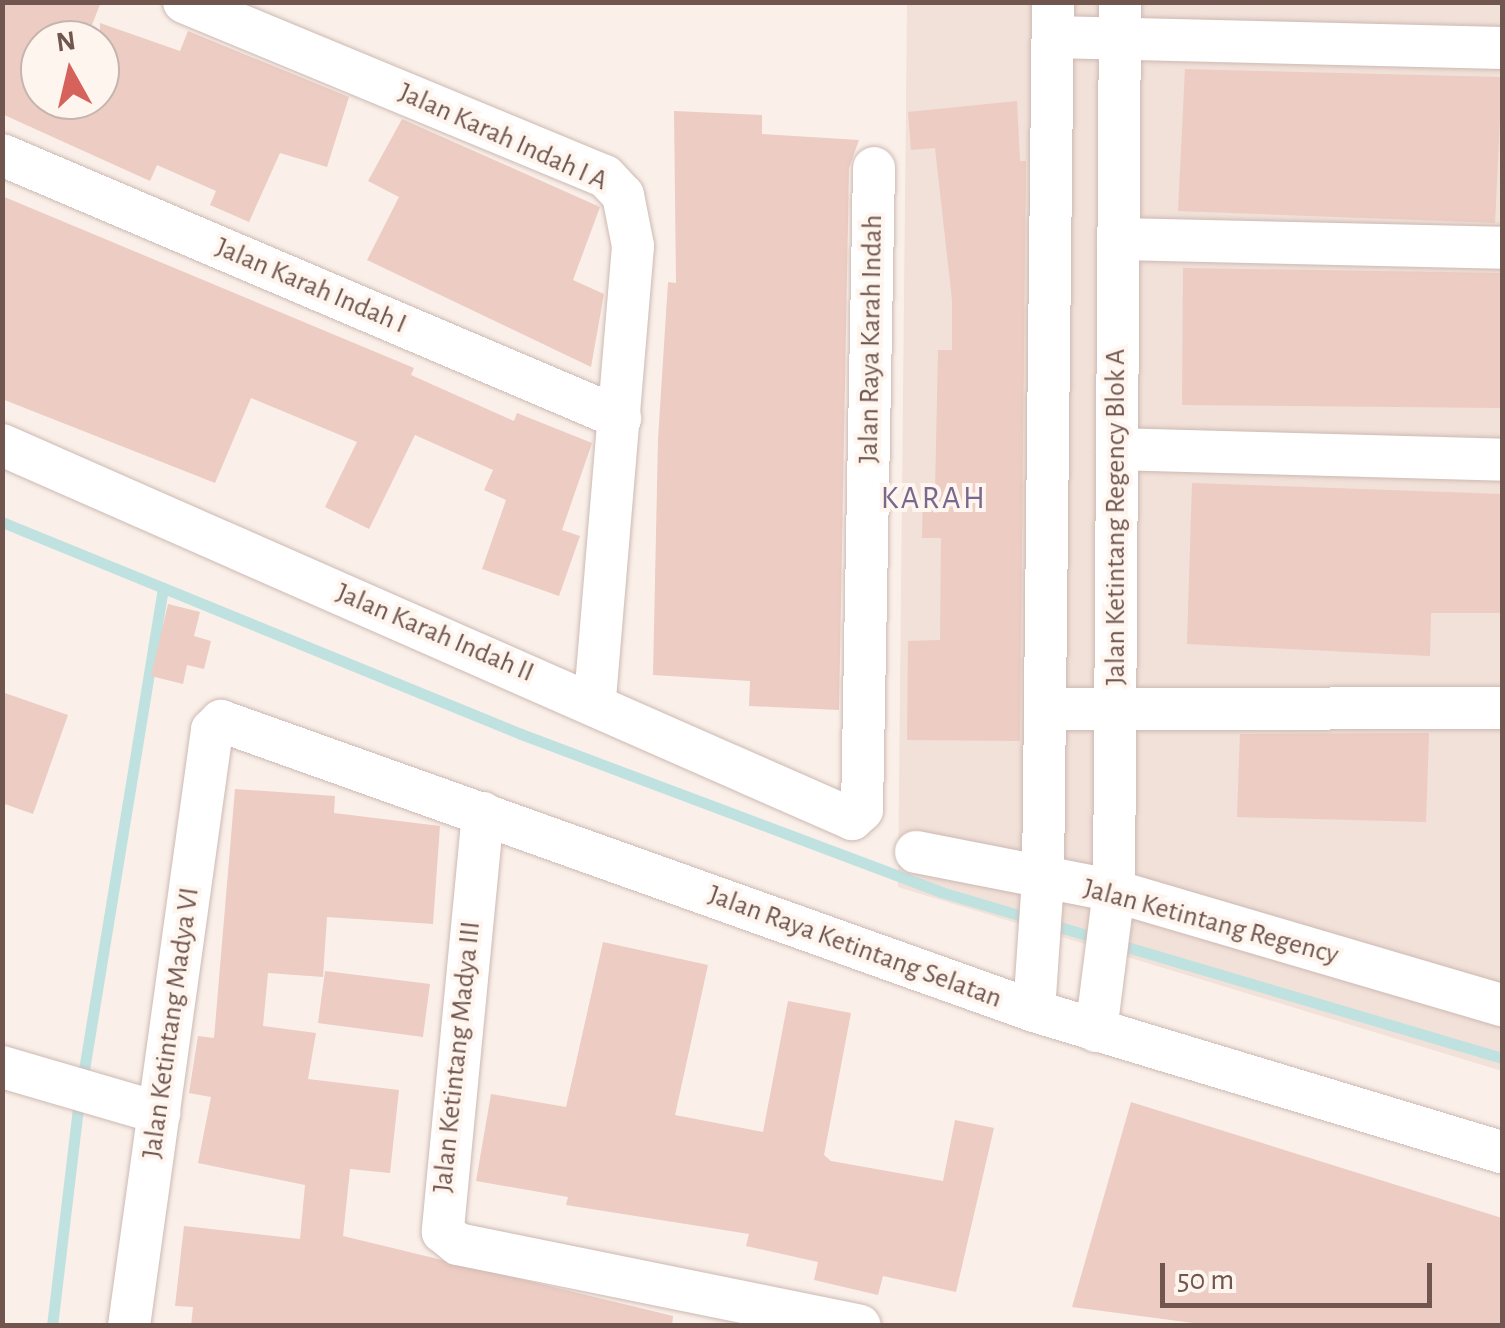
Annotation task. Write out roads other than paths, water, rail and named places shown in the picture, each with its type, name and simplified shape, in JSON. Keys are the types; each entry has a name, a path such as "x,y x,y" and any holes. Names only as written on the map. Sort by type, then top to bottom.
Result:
{"street":[{"name":"Jalan Karah Indah I A","path":"184,2 615,183 633,246 594,702"},
{"path":"1034,1011 1042,890 1053,20 1120,18 1502,48"},
{"name":"Jalan Ketintang Regency Blok A","path":"1096,1031 1112,901 1120,18"},
{"name":"Jalan Karah Indah I","path":"2,155 620,418"},
{"name":"Jalan Raya Karah Indah","path":"862,810 874,168"},
{"path":"1118,238 1502,248"},
{"name":"Jalan Karah Indah II","path":"2,445 594,702 845,820 862,810"},
{"path":"1117,449 1502,460"},
{"path":"1045,710 1502,708"},
{"name":"Jalan Raya Ketintang Selatan","path":"216,722 237,722 1034,1011 1502,1152"},
{"name":"Jalan Ketintang Madya VI","path":"128,1326 216,722"},
{"name":"Jalan Ketintang Madya III","path":"483,813 443,1232 458,1244 742,1314 860,1326"},
{"name":"Jalan Ketintang Regency","path":"916,852 1042,890 1112,901 1502,1004"},
{"path":"17,1071 160,1113"}],"waterway":[{"path":"2,522 521,734 941,892 1502,1058"},
{"path":"82,1082 163,588"},
{"path":"52,1326 79,1100"}],"district":[{"name":"KARAH","path":"934,498"}]}
